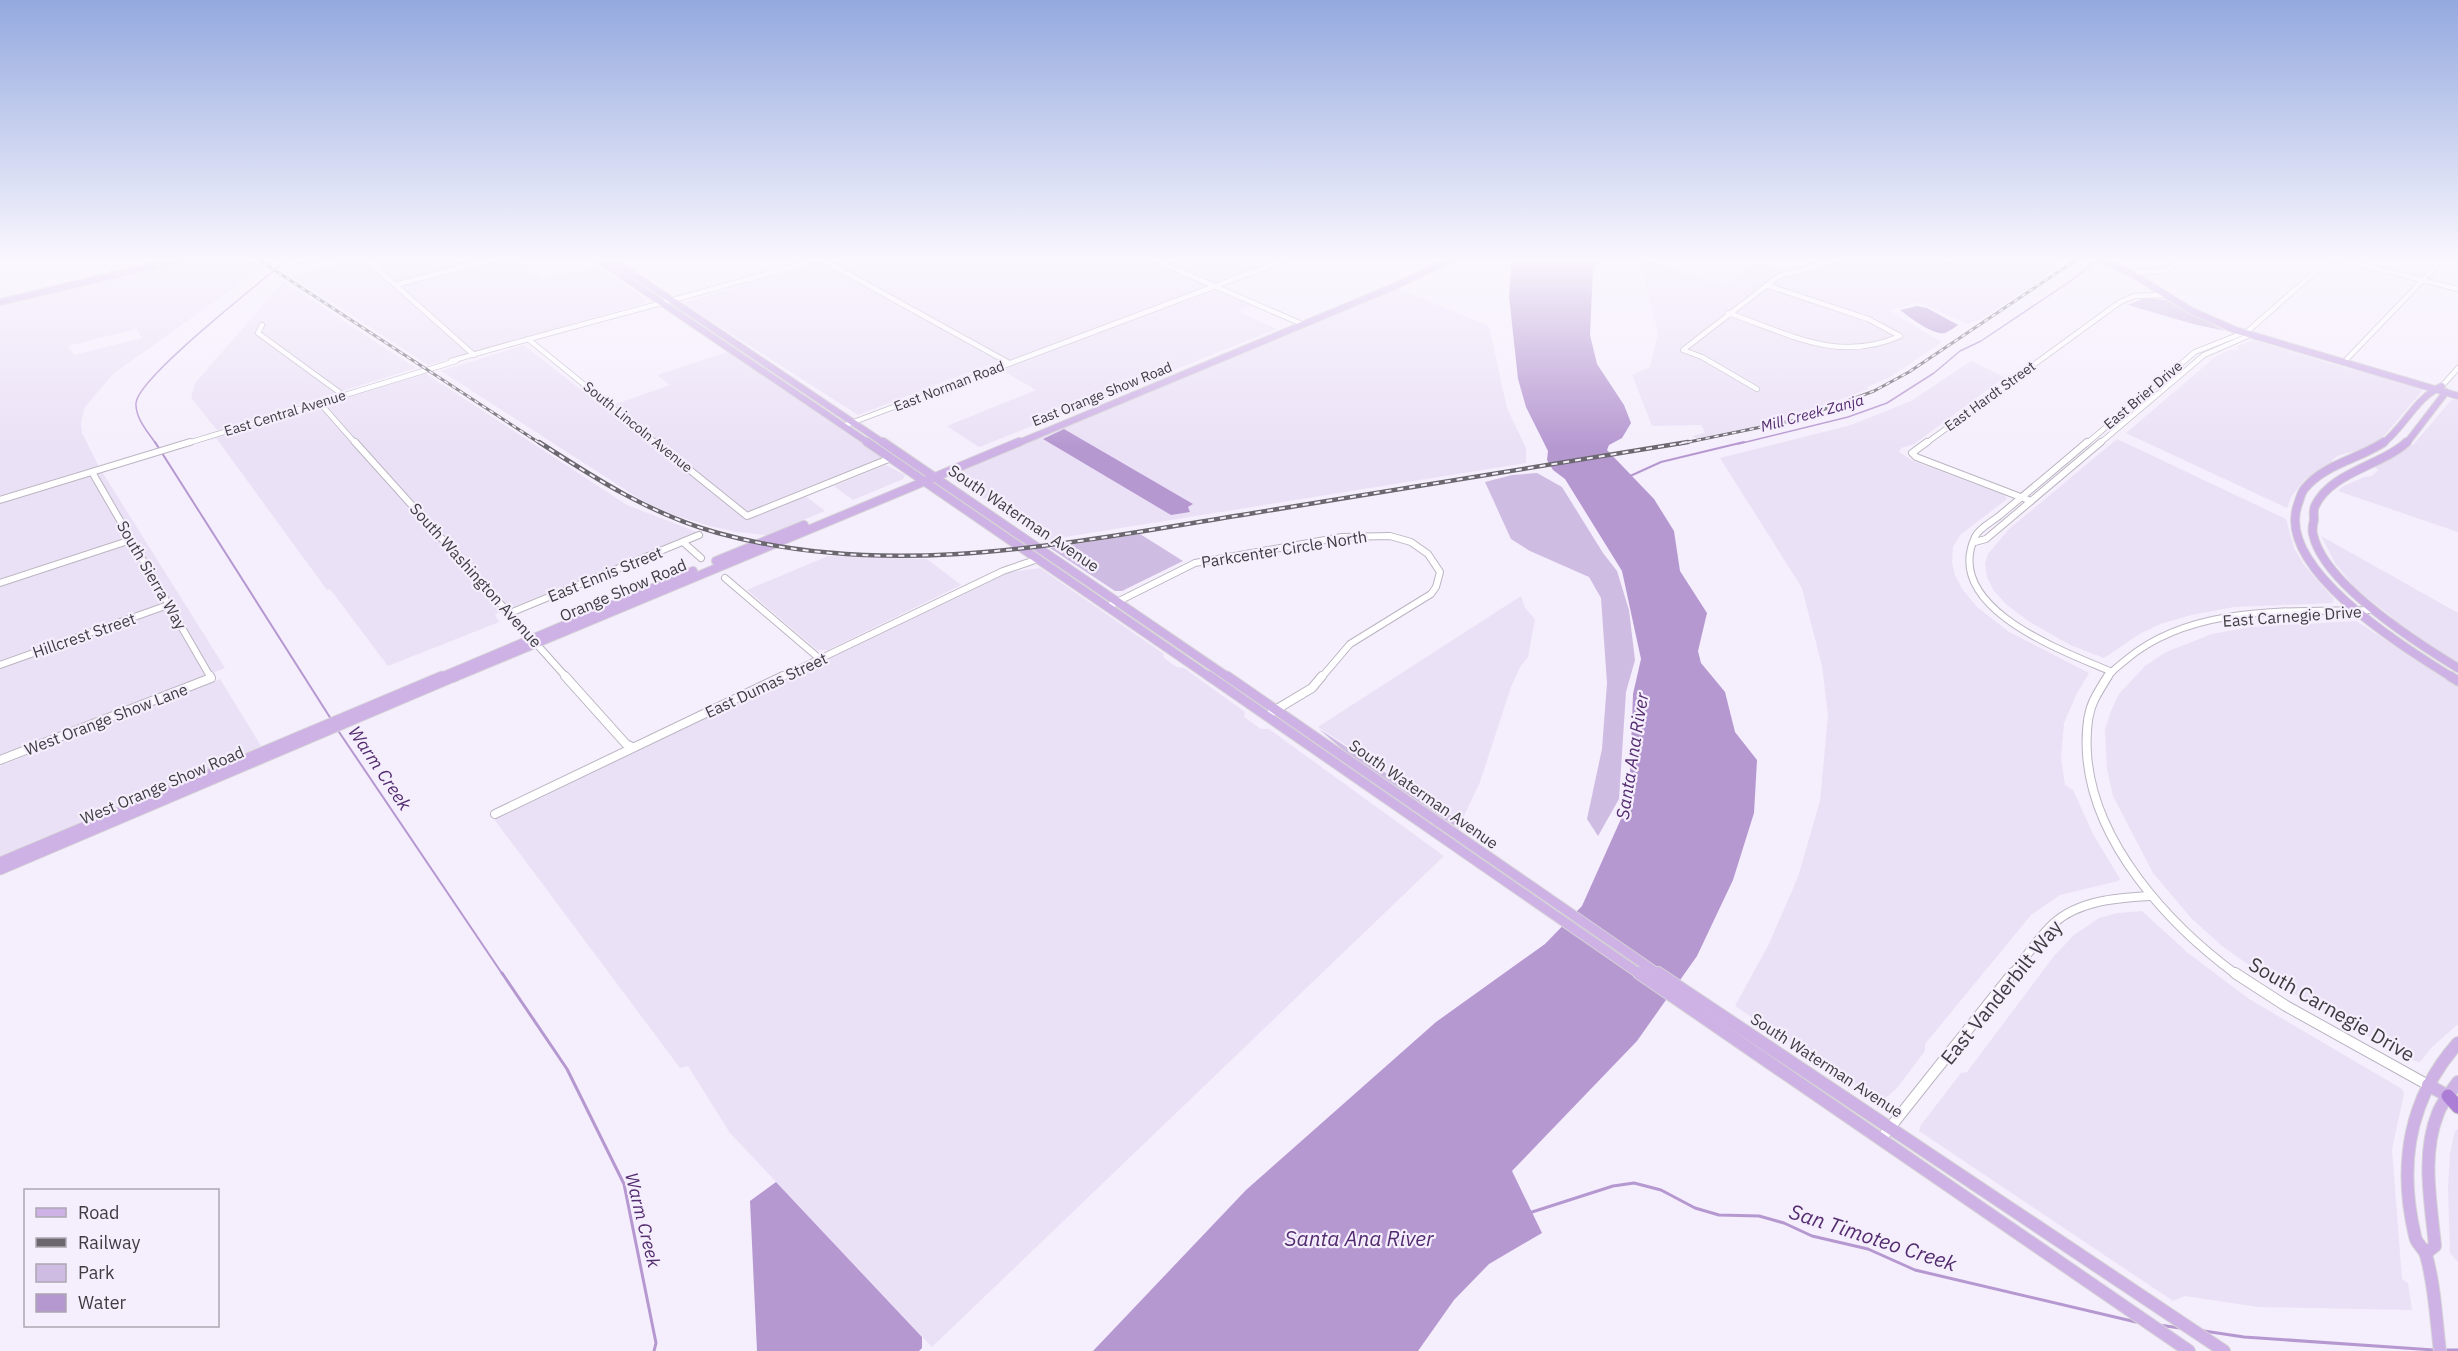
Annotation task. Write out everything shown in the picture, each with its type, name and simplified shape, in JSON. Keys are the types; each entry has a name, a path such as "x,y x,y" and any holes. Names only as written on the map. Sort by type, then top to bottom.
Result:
{"highway":[{"path":"2453,1097 2458,1107"}],"main road":[{"name":"South Waterman Avenue","path":"689,321 1038,559 1270,713 1685,998 1881,1139 2189,1351"},
{"name":"South Waterman Avenue","path":"702,321 1119,602 1270,713"},
{"name":"East Orange Show Road","path":"921,479 1304,321"},
{"path":"2216,321 2441,389 2458,391"},
{"path":"2222,321 2247,332 2347,359 2458,396"},
{"path":"2441,389 2403,446 2334,484 2320,497 2314,510 2312,529 2323,556 2345,585 2372,610 2411,639 2458,668"},
{"path":"2441,389 2430,390 2387,440 2317,478 2303,490 2296,505 2294,526 2305,554 2328,585 2355,611 2394,640 2458,681"},
{"name":"Orange Show Road","path":"334,724 921,479"},
{"name":"West Orange Show Road","path":"0,870 334,724"},
{"name":"West Orange Show Road","path":"0,862 262,755"},
{"name":"South Waterman Avenue","path":"1685,998 1891,1127 2223,1350"},
{"path":"2440,1351 2426,1253 2415,1239 2407,1178 2410,1136 2419,1102 2443,1060 2458,1043"},
{"path":"2426,1253 2435,1246 2431,1194 2433,1137 2438,1113 2453,1097 2458,1082"},
{"name":"South Carnegie Drive","path":"2428,1085 2453,1097"}],"street":[{"path":"436,321 474,355"},
{"name":"East Central Avenue","path":"0,500 474,355 595,321"},
{"path":"933,321 1009,363"},
{"name":"East Norman Road","path":"843,426 1121,321"},
{"path":"1295,321 1299,323"},
{"path":"1719,321 1683,350 1702,357 1757,389"},
{"path":"1750,321 1836,348 1871,348 1888,343 1900,336 1874,321"},
{"name":"East Hardt Street","path":"2021,497 1913,455 2094,321"},
{"path":"2247,332 2260,321"},
{"path":"2347,359 2384,321"},
{"path":"262,325 258,333 343,395"},
{"name":"East Brier Drive","path":"2247,332 2204,355 1986,539 1975,542 1975,536 2195,352 2247,332"},
{"name":"South Lincoln Avenue","path":"528,339 672,453 747,516 891,458"},
{"path":"2441,389 2458,368"},
{"name":"South Washington Avenue","path":"319,402 626,744 632,747"},
{"name":"South Sierra Way","path":"92,472 211,678"},
{"path":"2021,497 2031,501"},
{"name":"East Ennis Street","path":"510,613 699,535"},
{"name":"Parkcenter Circle North","path":"1109,606 1184,567 1208,560 1352,536 1379,535 1396,538"},
{"path":"1270,713 1321,680 1350,644 1423,600 1436,587 1440,572 1430,556 1412,544 1396,538"},
{"path":"0,583 131,540"},
{"path":"683,542 701,558"},
{"path":"1975,542 1969,554 1970,574 1979,590 1998,610 2037,638 2112,672"},
{"name":"East Dumas Street","path":"495,814 1003,571 1038,559"},
{"path":"725,578 819,659"},
{"name":"Hillcrest Street","path":"0,665 168,605"},
{"name":"East Carnegie Drive","path":"2151,896 2109,830 2099,808 2087,767 2086,723 2099,690 2112,672 2141,648 2202,624 2249,616 2372,610"},
{"name":"West Orange Show Lane","path":"0,760 211,678"},
{"name":"South Carnegie Drive","path":"2151,896 2205,949 2247,981 2287,1007 2428,1085"},
{"name":"East Vanderbilt Way","path":"1881,1139 2054,924 2080,907 2109,899 2151,896"}],"shaded area":[{"path":"0,321 187,321 113,374 85,407 81,422 82,433 99,467 225,668 0,755","holes":["137,329 142,338 74,355 68,346"]},
{"path":"249,321 343,321 416,368 217,430 191,398 195,383"},
{"path":"361,321 581,321 428,365"},
{"path":"711,321 1260,321 1277,329 979,447 947,426 1036,390 991,364 858,415"},
{"path":"1321,321 1477,321 1489,326 1507,408 1526,448 1526,463 1046,540 953,478 953,474"},
{"path":"1655,321 1906,321 1942,342 1890,377 1867,387 1869,389 1778,422 1697,439 1692,436 1705,433 1701,425 1652,426 1632,375 1650,367 1658,334"},
{"path":"2253,340 2346,368 2389,377 2423,390 2383,437 2360,450 2339,455 2332,460 2334,463 2305,479 2291,497 2287,508 2126,433 2215,357 2229,350 2239,350 2237,346"},
{"path":"524,345 604,408 670,385 657,375 728,352 884,458 799,491 825,511 767,535 736,532 674,515 643,501 441,371"},
{"path":"1971,361 2005,377 1914,444 1901,448 1899,452 1913,461 2004,495 2007,499 1960,535 1953,547 1952,562 1955,575 1962,589 1977,607 2009,632 2089,673 2064,723 2061,757 2065,785 2073,790 2093,834 2120,879 2060,895 2031,915 1925,1044 1925,1051 1897,1088 1881,1102 1735,1006 1769,944 1798,877 1820,801 1828,715 1822,666 1802,588 1720,458 1851,425 1911,401"},
{"path":"425,373 627,505 697,532 495,614 499,622 388,666 330,589 327,590 216,438"},
{"path":"2452,399 2458,400 2458,532 2338,491 2364,477 2372,476 2378,470 2375,467 2414,444"},
{"path":"2117,439 2286,519 2294,548 2304,565 2334,599 2333,603 2234,607 2192,615 2163,623 2141,633 2104,658 2070,645 2028,621 2006,604 1994,591 1987,577 1985,563 1988,554 2008,530"},
{"path":"886,465 905,475 903,479 853,500 834,486"},
{"path":"2321,536 2458,613 2458,664 2391,620 2391,616 2357,590 2335,563"},
{"path":"828,556 927,559 961,585 828,650 817,650 747,590"},
{"path":"1040,568 1164,654 1163,657 1176,667 1184,668 1245,712 1244,717 1261,729 1269,729 1444,856 932,1347 730,1133 688,1066 680,1068 494,819 1010,572"},
{"path":"1521,596 1525,608 1535,619 1528,657 1520,667 1511,687 1480,782 1463,818 1459,819 1318,727"},
{"path":"2356,621 2458,686 2458,1024 2431,1048 2420,1062 2379,1042 2273,982 2222,946 2191,918 2153,873 2113,796 2107,769 2105,730 2119,694 2145,666 2166,652 2212,634 2250,627"},
{"path":"220,679 261,746 0,856 0,766"},
{"path":"2142,911 2188,953 2249,999 2402,1089 2404,1094 2392,1149 2402,1279 2408,1283 2412,1310 2258,1307 2185,1296 2173,1301 1919,1131 1921,1125 1961,1073 1967,1072 2054,956 2074,935 2099,918 2118,913"},
{"path":"2458,1129 2458,1262 2450,1253 2448,1186 2450,1154 2455,1131"}],"green space":[{"path":"2183,321 2206,321 2225,331"},
{"path":"1537,473 1562,487 1603,553 1617,571 1629,610 1635,660 1626,692 1619,799 1598,836 1587,819 1602,749 1607,683 1601,598 1589,577 1530,551 1511,539 1485,482 1512,475"},
{"path":"1140,534 1183,561 1122,591 1115,591 1050,548"},
{"path":"1319,729 1456,819 1459,829 1343,750"}],"water":[{"name":"Santa Ana River","path":"1512,321 1591,321 1590,335 1597,364 1624,405 1631,423 1622,438 1609,445 1607,450 1654,499 1674,531 1680,571 1707,613 1698,651 1701,663 1725,692 1735,732 1757,760 1754,813 1733,880 1697,956 1637,1041 1512,1171 1542,1233 1489,1264 1454,1300 1418,1351 1093,1351 1246,1190 1436,1022 1545,944 1582,906 1629,801 1633,694 1641,659 1622,571 1565,479 1553,470 1547,460 1548,451 1526,407 1518,379"},
{"path":"1916,321 1951,321 1958,325 1945,333 1940,333"},
{"path":"1064,429 1193,504 1188,507 1190,512 1171,515 1043,439"},
{"path":"776,1182 922,1337 922,1348 919,1351 757,1351 750,1201"}],"waterway":[{"name":"Warm Creek","path":"156,444 143,425 136,409 136,403 142,390 157,372 214,321"},
{"name":"Mill Creek Zanja","path":"1738,444 1848,417 1887,403 1934,373 1960,351 1981,341 2011,321"},
{"name":"Warm Creek","path":"155,442 331,719"},
{"name":"Mill Creek Zanja","path":"1628,477 1661,462 1744,442"},
{"name":"Warm Creek","path":"337,729 503,975"},
{"name":"Warm Creek","path":"502,973 567,1069 624,1184 656,1343 654,1351"},
{"name":"San Timoteo Creek","path":"1529,1213 1613,1186 1634,1183 1661,1190 1695,1208 1719,1215 1759,1216 1784,1223 1812,1236 1868,1249 1915,1270 2136,1322"},
{"name":"San Timoteo Creek","path":"2159,1325 2180,1328"},
{"name":"San Timoteo Creek","path":"2204,1331 2244,1337 2434,1350"},
{"name":"San Timoteo Creek","path":"2443,1350 2458,1350"}],"railway":[{"path":"353,321 541,444"},
{"path":"1679,444 1795,420 1874,391 1909,372 1985,321"},
{"path":"539,442 625,495 670,516 718,533 785,547 852,554 919,556 1053,545 1688,442"}]}
